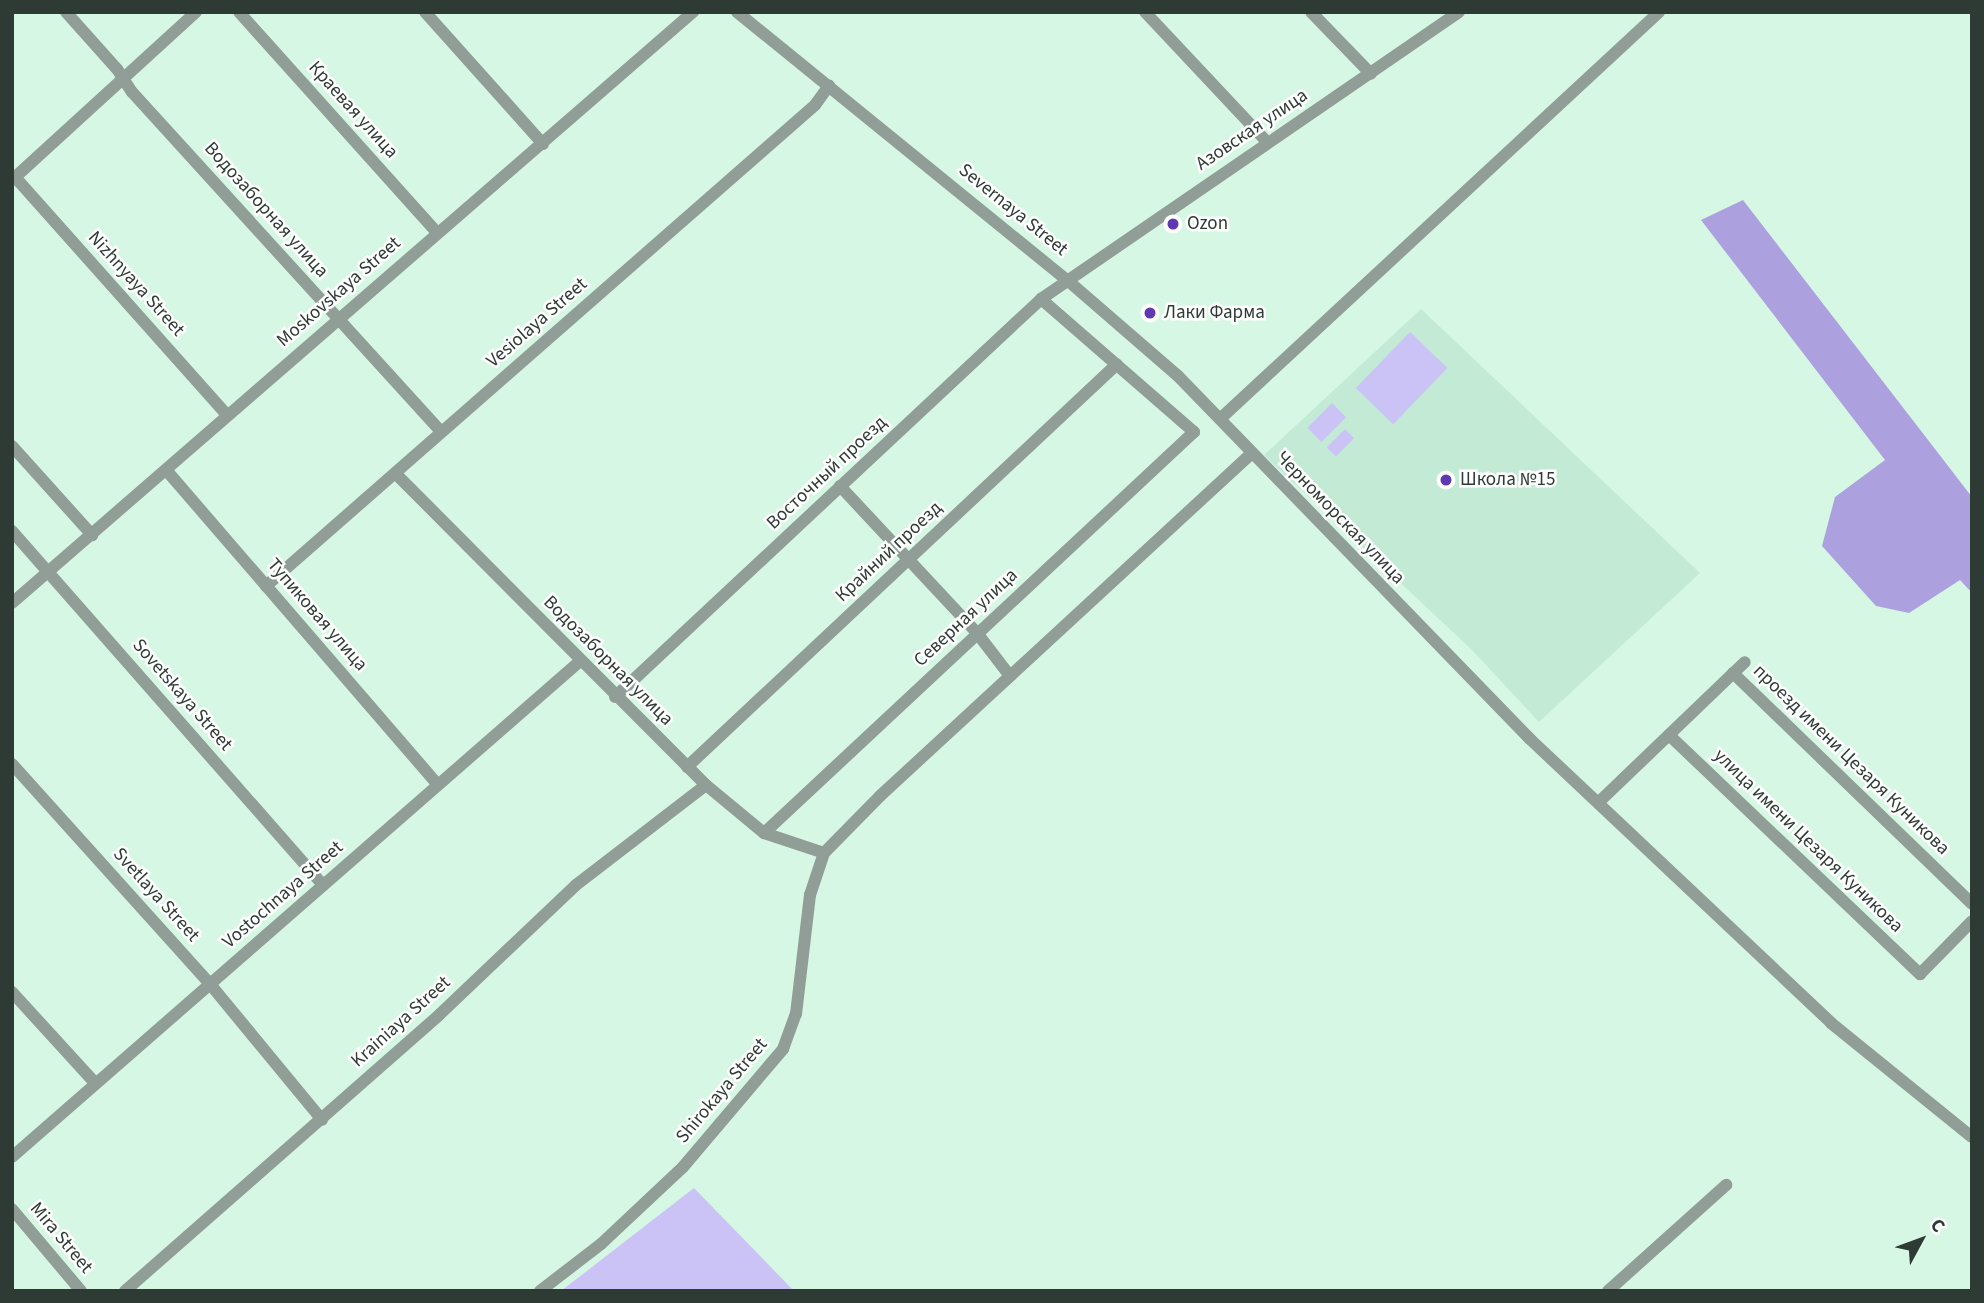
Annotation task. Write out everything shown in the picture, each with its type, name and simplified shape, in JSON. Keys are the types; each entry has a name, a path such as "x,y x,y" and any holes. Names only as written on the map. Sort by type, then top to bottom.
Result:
{"street":[{"name":"Водозаборная улица","path":"66,12 123,79 441,432"},
{"path":"14,179 196,12"},
{"name":"Краевая улица","path":"239,12 438,233"},
{"path":"425,12 543,144"},
{"name":"Moskovskaya Street","path":"12,603 693,12"},
{"name":"Severnaya Street","path":"737,12 1066,279 1178,376 1252,453"},
{"path":"1145,12 1267,142"},
{"path":"1311,12 1371,74"},
{"name":"Азовская улица","path":"1066,279 1459,12"},
{"path":"1220,419 1658,12"},
{"name":"Vesiolaya Street","path":"266,586 815,105 829,86"},
{"name":"Nizhnyaya Street","path":"14,179 228,415"},
{"name":"Восточный проезд","path":"615,697 1041,299 1066,279"},
{"path":"1041,299 1117,364"},
{"name":"Северная улица","path":"764,832 1194,432 1117,364"},
{"name":"Крайний проезд","path":"687,767 1117,364"},
{"path":"12,446 92,535"},
{"path":"824,853 1010,676 1252,453"},
{"name":"Черноморская улица","path":"1252,453 1401,609 1530,738 1601,800 1831,1023 1972,1137"},
{"name":"Тупиковая улица","path":"167,471 437,784"},
{"name":"Водозаборная улица","path":"396,474 579,662 706,785 764,832 824,853"},
{"path":"840,486 977,633 1010,676"},
{"name":"Sovetskaya Street","path":"12,531 323,885"},
{"name":"Vostochnaya Street","path":"12,1157 579,662"},
{"path":"1601,800 1745,662"},
{"name":"проезд имени Цезаря Куникова","path":"1733,673 1972,904"},
{"name":"улица имени Цезаря Куникова","path":"1669,735 1920,974 1972,921"},
{"name":"Svetlaya Street","path":"12,764 210,985 322,1120"},
{"name":"Krainiaya Street","path":"125,1291 322,1120 576,886 706,785"},
{"name":"Shirokaya Street","path":"540,1291 601,1244 683,1167 783,1049 796,1014 810,895 824,853"},
{"path":"12,992 95,1083"},
{"path":"1608,1291 1726,1185"},
{"name":"Mira Street","path":"12,1209 72,1288"}],"shaded area":[{"path":"1743,200 1972,497 1972,593 1960,580 1909,613 1876,606 1822,546 1835,497 1885,460 1701,220"},
{"name":"Школа №15","path":"1421,309 1700,573 1539,722 1472,650 1264,455"},
{"path":"1410,332 1447,368 1393,424 1356,388"},
{"path":"1332,403 1346,417 1321,442 1307,428"},
{"path":"1345,429 1354,438 1336,457 1327,447"},
{"path":"694,1188 794,1291 561,1291"}],"place":[{"name":"Ozon","path":"1173,224"},
{"name":"Лаки Фарма","path":"1150,313"},
{"name":"Школа №15","path":"1446,480"}]}
